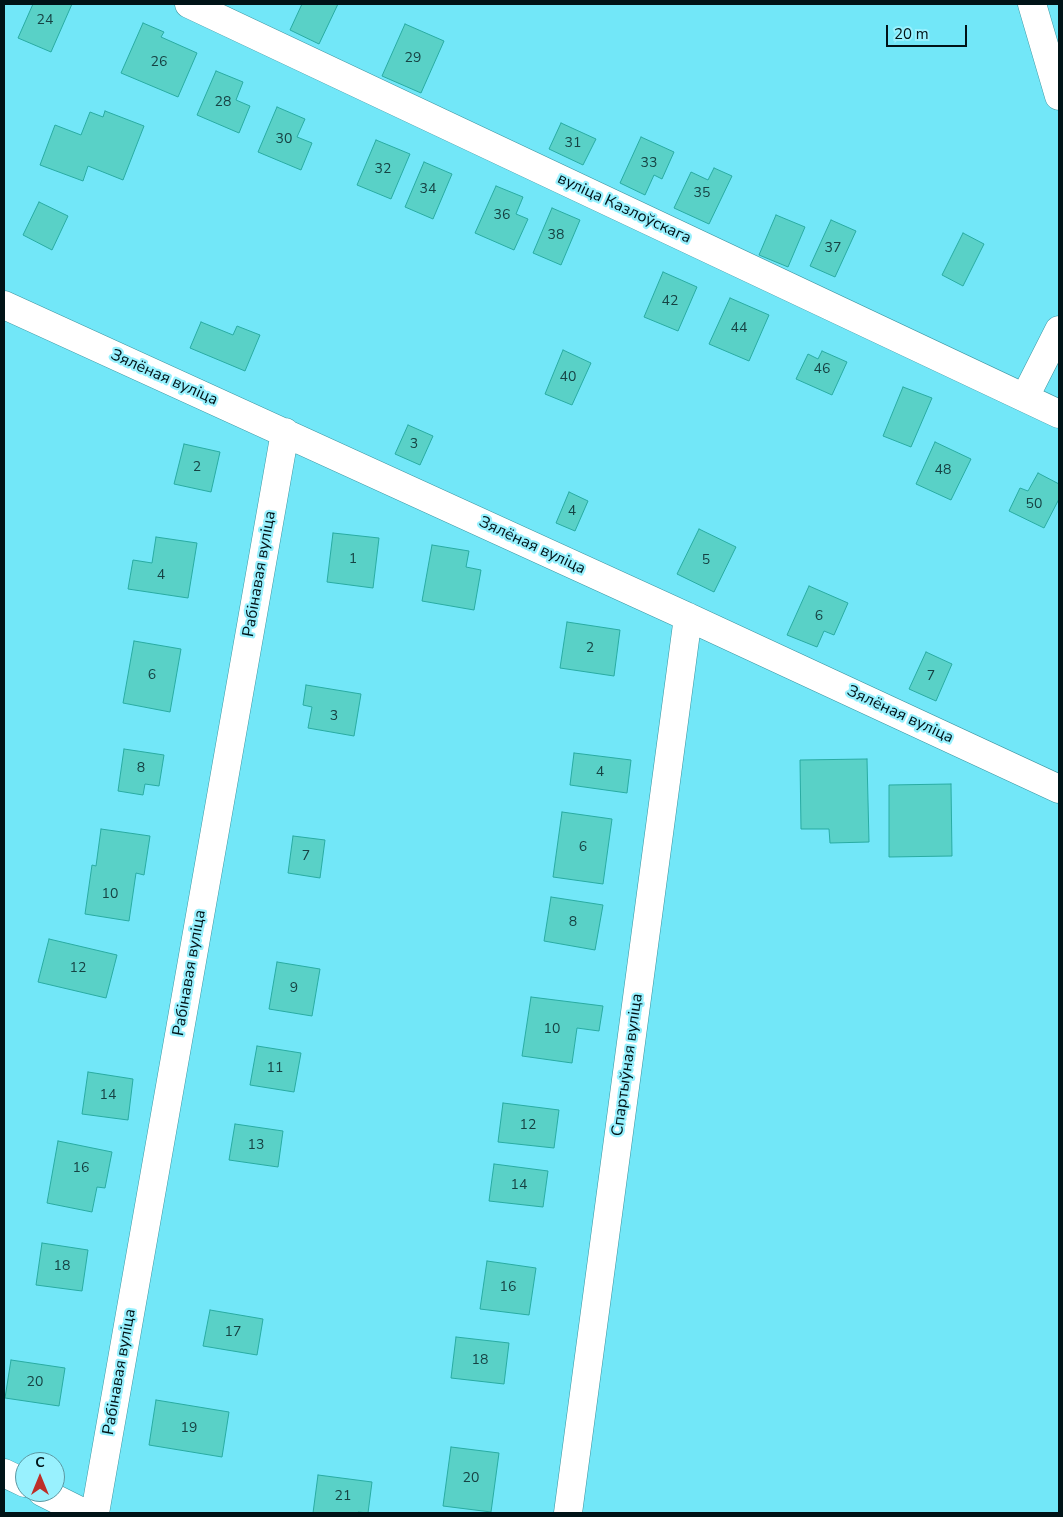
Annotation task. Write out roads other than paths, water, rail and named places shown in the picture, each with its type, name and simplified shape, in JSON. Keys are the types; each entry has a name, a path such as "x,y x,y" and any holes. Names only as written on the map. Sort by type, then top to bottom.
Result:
{"street":[{"name":"вуліца Казлоўскага","path":"189,4 1059,414"},
{"path":"1032,4 1059,96"},
{"name":"Зялёная вуліца","path":"4,306 284,432 1059,789"},
{"path":"1025,397 1059,330"},
{"name":"Рабінавая вуліца","path":"95,1513 284,432"},
{"name":"Спартыўная вуліца","path":"568,1513 688,617"},
{"path":"62,1502 84,1513"}]}
